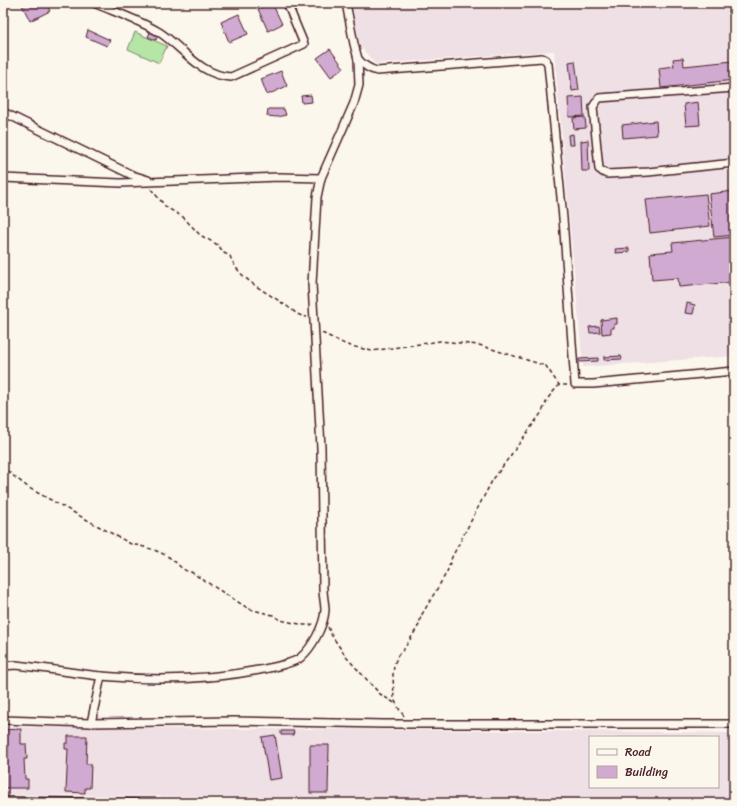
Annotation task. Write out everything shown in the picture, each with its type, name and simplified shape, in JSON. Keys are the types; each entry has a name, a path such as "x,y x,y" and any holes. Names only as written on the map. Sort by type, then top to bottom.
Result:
{"street":[{"path":"94,3 159,32 210,73 231,77 304,44 286,3"},
{"path":"3,666 16,665 101,676 137,678 184,678 231,675 273,667 299,659 310,647 319,630 325,611 323,589 321,448 312,284 317,196 321,178 354,103 359,85 358,59 346,3"},
{"path":"358,59 362,65 377,71 542,58 546,60 548,64 563,218 575,384 593,384 734,371"},
{"path":"734,88 599,98 593,107 599,169 607,174 648,172 734,163"},
{"path":"3,112 132,175 154,181"},
{"path":"3,178 120,183 279,177 321,178"},
{"path":"91,723 101,676"},
{"path":"3,720 91,723 234,721 383,724 734,724"},
{"path":"3,801 138,803"}],"path":[{"path":"143,178 166,207 183,217 200,235 218,245 224,253 230,256 232,261 244,276 261,290 289,307 297,315 308,318"},
{"path":"319,331 347,345 372,352 420,343 440,341 479,345 546,366 559,385"},
{"path":"404,716 396,704 393,692 394,665 398,655 404,649 419,625 421,616 447,572 452,557 492,481 542,412 548,398 559,385 575,384"},
{"path":"3,466 29,488 131,544 148,548 172,560 185,571 191,572 249,608 273,615 280,620 311,625 315,623"},
{"path":"328,626 332,636 347,658 380,694 396,704"}],"shaded area":[{"path":"352,3 734,3 734,356 583,367 554,51 375,64 360,46"},
{"path":"3,727 734,733 734,803 610,803 303,797 3,795"}],"green space":[{"path":"135,32 167,46 159,63 128,49"}],"building":[{"path":"21,3 46,3 50,11 30,21"},
{"path":"272,3 282,24 268,31 258,9"},
{"path":"239,14 248,34 229,42 221,22"},
{"path":"88,30 110,40 107,46 86,37"},
{"path":"150,32 158,35 156,40 148,37"},
{"path":"330,49 344,68 331,77 317,58"},
{"path":"683,58 684,66 733,61 734,80 661,88 659,68 674,66 673,59"},
{"path":"575,61 579,90 572,91 569,62"},
{"path":"281,71 287,86 267,95 261,79"},
{"path":"311,95 312,102 302,103 301,96"},
{"path":"583,97 584,116 569,117 568,98"},
{"path":"698,102 700,125 686,126 684,104"},
{"path":"268,109 284,109 286,115 277,117 267,116"},
{"path":"585,117 586,128 574,129 573,118"},
{"path":"656,121 657,135 623,138 622,125"},
{"path":"573,134 574,145 569,145 568,135"},
{"path":"588,140 589,171 582,171 581,141"},
{"path":"734,191 734,235 714,237 709,194"},
{"path":"706,194 710,226 650,233 646,200"},
{"path":"734,237 734,282 679,287 678,278 652,280 650,253 673,251 672,243"},
{"path":"629,248 629,252 616,253 615,249"},
{"path":"687,303 695,305 693,314 685,313"},
{"path":"617,318 617,324 614,324 614,328 611,328 611,333 602,334 601,320"},
{"path":"599,326 600,332 590,333 589,327"},
{"path":"621,356 622,359 604,360 604,357"},
{"path":"598,358 598,361 579,362 579,359"},
{"path":"21,729 21,744 26,744 27,759 24,759 25,779 28,779 28,788 3,788 3,730"},
{"path":"281,731 294,731 293,735 281,735"},
{"path":"275,735 282,778 269,780 262,737"},
{"path":"68,736 87,736 86,764 91,764 90,788 85,788 85,793 66,792 68,749 65,749 65,743 68,743"},
{"path":"310,745 329,745 328,793 310,793"}]}
